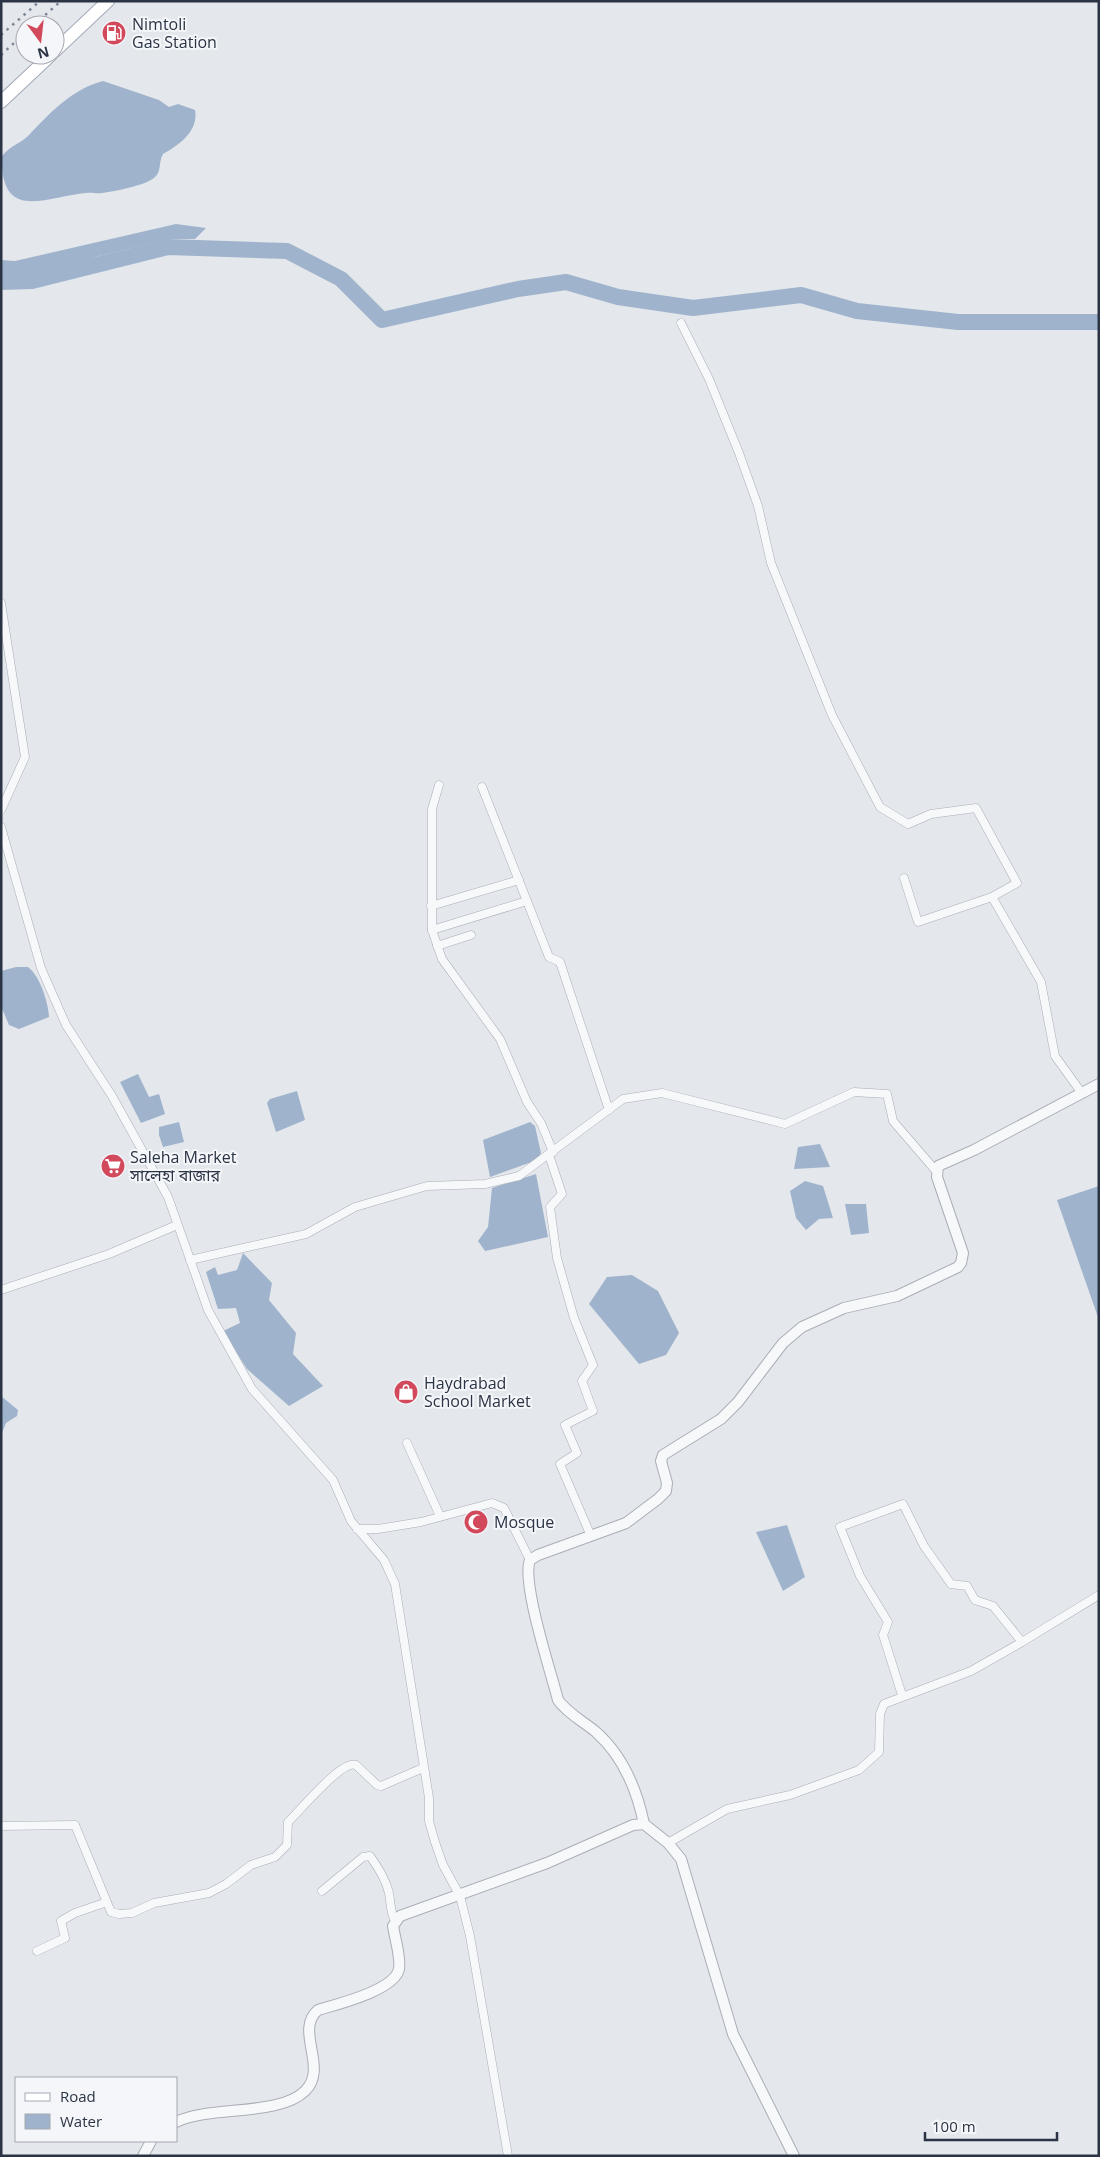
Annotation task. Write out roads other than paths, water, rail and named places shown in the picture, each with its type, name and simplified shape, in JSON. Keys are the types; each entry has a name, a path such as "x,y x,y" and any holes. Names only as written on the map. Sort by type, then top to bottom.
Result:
{"main road":[{"path":"65,42 108,1"},
{"path":"1,102 40,65"}],"street":[{"path":"681,324 709,379 739,453 758,506 771,563 832,715 880,807 908,824 931,814 976,808 1017,883 992,897 918,922 904,878"},
{"path":"1,603 25,757 1,810"},
{"path":"439,785 432,809 432,930 442,959 500,1039 527,1102 541,1123 562,1194 550,1207 556,1258 574,1318 593,1365 582,1381 593,1411 565,1425 577,1454 560,1464 591,1536"},
{"path":"482,787 549,957 560,962 610,1110"},
{"path":"1,827 40,968 66,1025 112,1096 168,1197 176,1225 208,1310 252,1389 333,1480 357,1529 384,1560 396,1584 428,1798 429,1821 443,1865 460,1896 470,1936 508,2156"},
{"path":"431,906 519,880"},
{"path":"992,897 1041,982 1055,1056 1081,1092"},
{"path":"432,930 527,901"},
{"path":"438,946 471,935"},
{"path":"936,1171 941,1164 974,1150 1099,1084"},
{"path":"190,1260 306,1234 355,1207 427,1186 485,1184 519,1176 623,1099 662,1093 785,1124 854,1092 887,1094 893,1121 936,1171 963,1253 958,1267 897,1296 831,1313 792,1333 738,1402 721,1419 663,1455 661,1461 667,1483 666,1491 658,1499 626,1523 538,1555 530,1560"},
{"path":"1,1290 109,1254 176,1225"},
{"path":"407,1443 440,1516"},
{"path":"357,1529 378,1529 492,1503 504,1508 530,1560 527,1573 536,1619 558,1700 564,1708 597,1732 622,1764 634,1786 644,1824 668,1843 681,1859 733,2034 794,2156"},
{"path":"902,1695 883,1635 888,1622 860,1576 840,1527 903,1504 924,1546 951,1584 967,1586 975,1600 993,1606 1022,1642"},
{"path":"668,1843 727,1809 790,1795 859,1770 879,1752 880,1714 884,1704 902,1695 934,1686 971,1671 1099,1595"},
{"path":"1,1826 75,1825 111,1912 119,1914 132,1913 154,1903 209,1893 226,1884 251,1865 276,1857 286,1846 288,1822 334,1775 348,1764 356,1764 377,1785 381,1786 423,1768"},
{"path":"178,2121 211,2112 250,2110 276,2104 296,2098 306,2090 312,2080 315,2063 309,2025 311,2016 318,2010 374,1991 394,1980 399,1968 393,1926 400,1916 460,1896 547,1863 633,1825 644,1824"},
{"path":"322,1891 363,1857 370,1856 385,1880 389,1894 390,1910 395,1921"},
{"path":"36,1951 65,1938 61,1921 75,1913 107,1902"},
{"path":"144,2156 151,2142"}],"water":[{"path":"103,81 159,100 169,107 178,104 195,110 194,124 191,131 181,142 163,154 159,170 150,181 129,188 71,195 42,201 29,201 17,198 9,191 3,177 2,156 26,138 62,103 81,90"},
{"path":"176,224 206,228 195,239 169,239 95,257 56,274 1,281 1,260 15,261"},
{"path":"16,967 28,967 36,976 45,997 49,1017 19,1029 9,1025 1,1006 1,971"},
{"path":"138,1074 149,1097 159,1094 165,1114 141,1123 120,1082"},
{"path":"297,1091 305,1120 276,1132 267,1103 270,1099"},
{"path":"179,1122 184,1142 163,1147 159,1135 159,1127"},
{"path":"530,1122 535,1126 541,1153 537,1160 490,1177 483,1140"},
{"path":"820,1144 830,1167 794,1169 798,1147"},
{"path":"536,1174 548,1237 485,1251 478,1241 488,1227 492,1188"},
{"path":"805,1181 823,1186 833,1218 819,1219 806,1230 796,1218 790,1191"},
{"path":"1099,1186 1099,1320 1057,1200"},
{"path":"845,1204 866,1204 869,1233 851,1235"},
{"path":"243,1253 272,1283 269,1300 296,1333 293,1354 323,1386 289,1406 247,1369 223,1331 240,1323 236,1308 218,1309 206,1272 215,1267 218,1275 237,1270"},
{"path":"632,1275 658,1291 679,1333 666,1355 639,1364 589,1304 607,1277"},
{"path":"1,1396 18,1410 17,1416 6,1423 1,1435"},
{"path":"787,1525 805,1577 783,1591 756,1532"}],"waterway":[{"path":"1,282 32,281 168,247 287,251 341,279 382,320 518,289 566,282 618,297 693,308 801,295 857,311 958,322 1099,322"}],"railway":[{"path":"1,35 40,1"},
{"path":"45,15 61,1"},
{"path":"1,55 15,42"}],"place":[{"name":"Nimtoli Gas Station","path":"114,33"},
{"name":"Saleha Market সালেহা বাজার","path":"113,1166"},
{"name":"Haydrabad School Market","path":"406,1392"},
{"name":"Mosque","path":"476,1522"}]}
